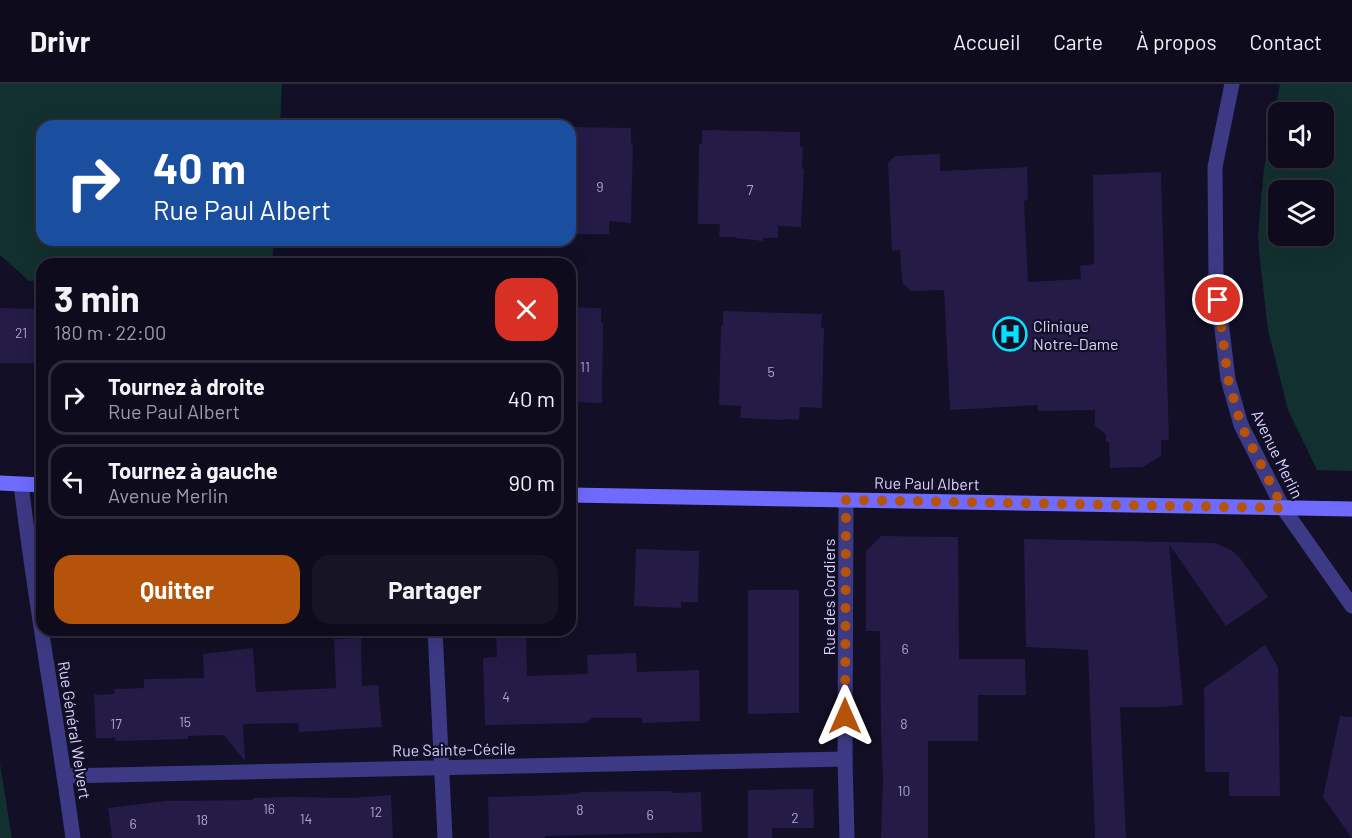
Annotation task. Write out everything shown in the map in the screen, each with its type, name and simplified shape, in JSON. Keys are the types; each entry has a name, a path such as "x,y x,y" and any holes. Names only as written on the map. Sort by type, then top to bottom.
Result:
{"main road":[{"path":"0,484 36,485"},
{"name":"Rue Paul Albert","path":"576,495 1352,509"}],"street":[{"name":"Avenue Merlin","path":"1232,84 1215,167 1216,280 1228,379 1241,425 1283,508 1352,606"},
{"name":"Rue Général Welvert","path":"21,484 36,592"},
{"name":"Rue des Cordiers","path":"846,500 847,838"},
{"name":"Rue Général Welvert","path":"43,636 73,838"},
{"path":"435,636 445,838"},
{"name":"Rue Sainte-Cécile","path":"64,776 845,759"}],"green space":[{"path":"0,84 282,84 280,120 36,120 36,246 274,246 272,258 36,258 36,280 29,281 0,255"},
{"path":"1280,84 1352,84 1352,471 1317,470 1288,410 1268,330 1258,234 1268,147 1268,168 1334,168 1334,102 1277,102"},
{"path":"0,764 12,838 0,838"}],"building":[{"path":"576,127 631,128 631,143 633,143 631,223 609,221 609,234 576,234"},
{"path":"702,130 800,132 800,147 803,147 802,169 804,169 801,227 778,226 778,238 763,238 763,241 719,237 720,224 698,224 699,144 702,144"},
{"path":"940,154 940,171 1027,167 1028,200 1024,201 1028,282 1081,279 1080,266 1094,264 1093,175 1161,172 1169,440 1161,440 1161,456 1143,467 1110,468 1109,442 1106,442 1106,434 1095,426 1095,410 1038,411 1038,405 950,410 944,290 911,291 904,285 900,250 892,251 888,163 895,156"},
{"path":"576,307 601,308 601,323 603,323 602,403 576,402"},
{"path":"0,308 36,309 36,363 0,363"},
{"path":"723,311 822,314 821,328 824,328 822,408 800,407 799,420 784,420 740,418 741,406 719,405"},
{"path":"881,536 958,537 959,659 1025,659 1026,695 978,695 978,741 928,741 928,838 881,838 883,780 880,631 866,631 866,551"},
{"path":"1024,539 1215,543 1231,550 1240,558 1268,597 1226,626 1169,544 1183,705 1120,707 1126,838 1095,838 1088,650 1026,647"},
{"path":"636,549 699,551 698,602 681,602 681,608 634,606"},
{"path":"748,590 799,590 799,713 748,714"},
{"path":"496,636 526,636 527,676 588,674 587,655 636,653 637,672 699,670 700,721 642,723 642,718 592,718 586,723 485,725 483,658 497,657"},
{"path":"361,638 362,686 378,685 382,727 299,732 298,723 243,724 245,761 224,735 188,736 188,739 116,741 115,738 96,738 94,695 115,694 114,689 144,688 144,679 204,678 203,654 253,648 256,692 336,688 334,639"},
{"path":"1265,645 1278,667 1280,796 1229,796 1229,772 1205,772 1204,688"},
{"path":"1340,716 1352,717 1352,838 1323,797"},
{"path":"813,789 814,828 772,828 772,838 748,838 748,790"},
{"path":"671,791 671,793 701,792 702,832 489,838 488,797 559,795 579,792"},
{"path":"391,795 393,838 112,838 108,808 166,801 253,800 253,798 290,797 350,798"}],"place":[{"name":"Clinique Notre-Dame","path":"1010,334"}],"route":[{"path":"845,716 846,500 1283,508 1241,425 1228,379 1218,300"}]}
